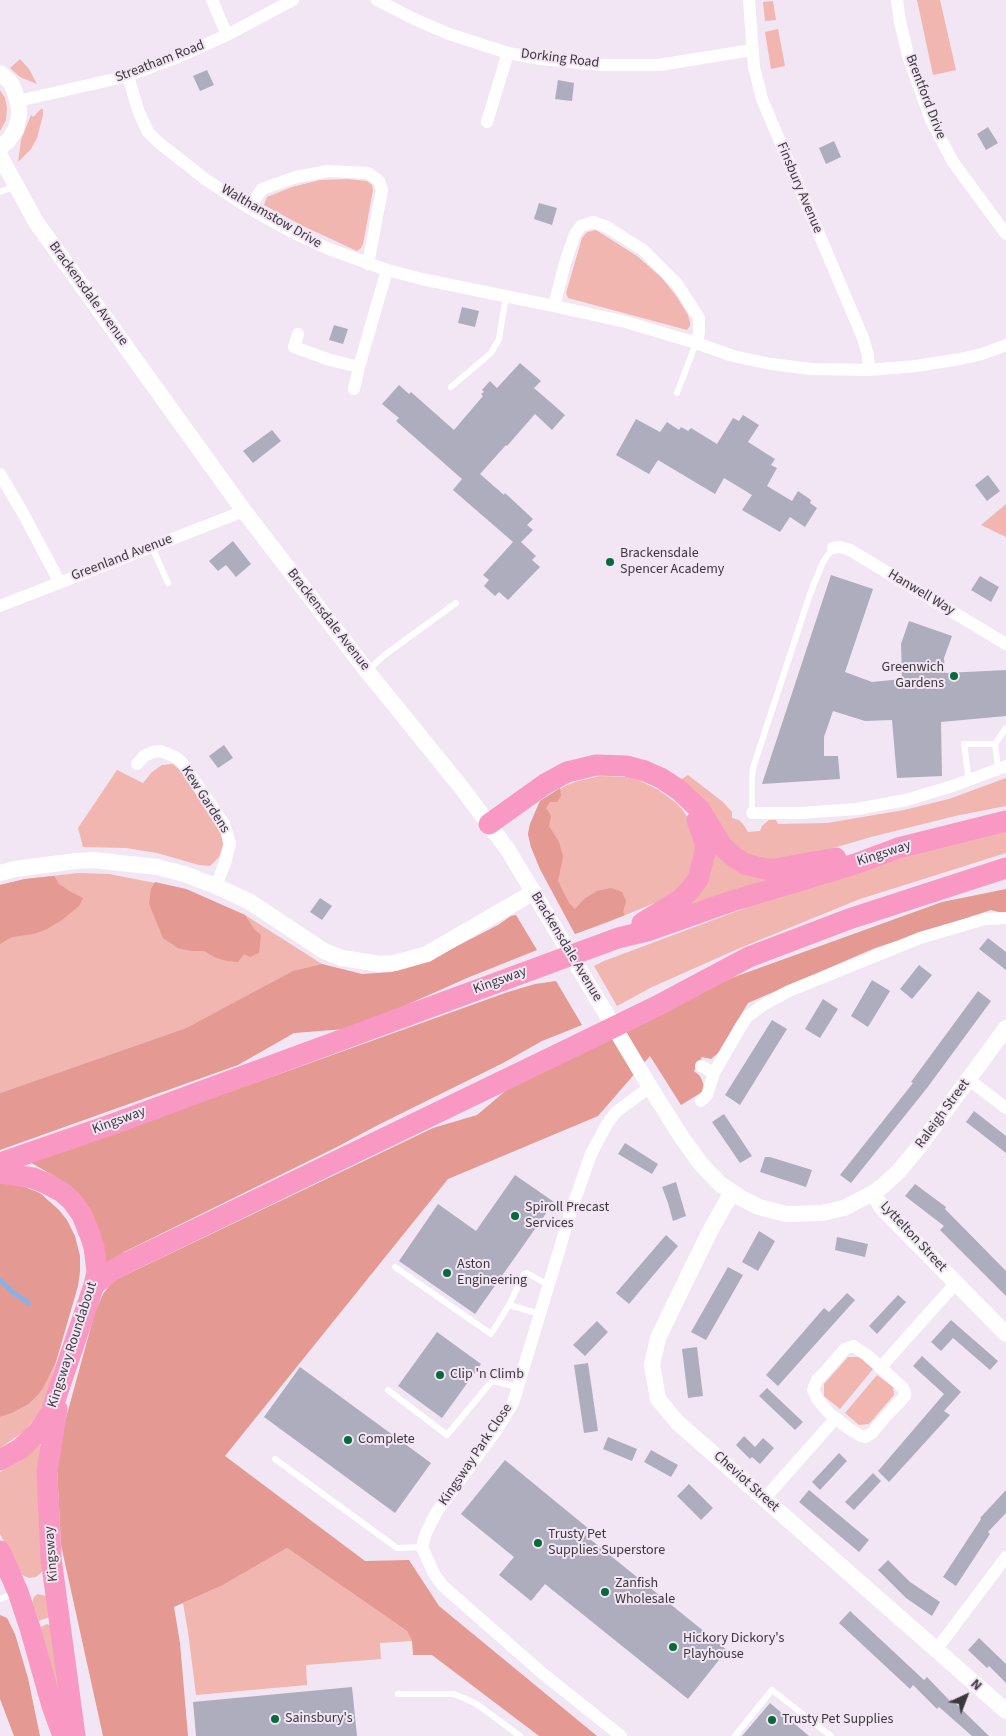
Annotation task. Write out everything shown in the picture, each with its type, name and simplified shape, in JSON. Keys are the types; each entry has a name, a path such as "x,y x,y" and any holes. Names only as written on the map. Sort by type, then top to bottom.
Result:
{"highway":[{"path":"489,824 556,777 574,770 596,766 626,766 646,771 670,784 706,818 722,846 734,857 752,867 775,869 898,848"},
{"path":"616,939 680,900 698,879 706,853 705,842 691,802"},
{"name":"Kingsway","path":"0,1164 616,939 665,925 732,901 855,864 898,848 1006,821"},
{"path":"94,1285 122,1265 576,1046 749,957 899,902 1006,868"},
{"path":"899,902 942,896 1006,881"},
{"name":"Kingsway Roundabout","path":"0,1173 32,1178 45,1183 62,1192 72,1201 82,1215 94,1247 96,1272 94,1285 51,1412 38,1432 20,1449 0,1460"},
{"name":"Kingsway","path":"65,1372 53,1425 47,1472 51,1558 75,1736"},
{"path":"0,1551 9,1595 34,1643 52,1706 63,1736"}],"street":[{"path":"212,0 227,35"},
{"name":"Streatham Road","path":"18,101 128,76 178,57 227,35 293,0"},
{"name":"Dorking Road","path":"377,0 449,34 508,53 576,63 643,65 682,62 752,50"},
{"name":"Finsbury Avenue","path":"749,0 755,77 762,99 863,338 868,355 869,370"},
{"name":"Brentford Drive","path":"897,0 909,59 931,120 952,162 1006,234"},
{"path":"487,122 508,53"},
{"path":"0,73 11,83 18,101 19,115 16,129 8,141 0,148"},
{"name":"Walthamstow Drive","path":"128,76 138,110 148,132 205,179 249,208 292,232 329,249 387,270 626,322 733,356 771,364 812,369 869,370 939,364 982,354 1006,345"},
{"name":"Brackensdale Avenue","path":"0,156 36,222 244,511 508,850 650,1087"},
{"path":"249,208 262,189 296,177 328,171 368,173 378,181 382,190 368,264"},
{"path":"554,306 575,234 581,226 593,222 607,227 642,250 656,261 677,284 699,318 699,333 696,343"},
{"path":"354,389 358,367 387,270"},
{"path":"298,334 294,347 330,360 358,367"},
{"path":"0,474 34,532 60,583"},
{"name":"Greenland Avenue","path":"0,606 244,511"},
{"name":"Hanwell Way","path":"834,548 840,546 850,550 1006,644"},
{"name":"Kew Gardens","path":"137,764 144,756 153,752 161,751 176,758 183,764 224,824 230,843 216,886"},
{"path":"752,813 801,813 857,809 906,800 968,781 1002,768"},
{"path":"0,873 48,864 93,860 157,867 184,874 216,886 250,902 324,951 342,958 380,964 395,963 427,954 534,892"},
{"path":"701,1100 708,1095 714,1073 740,1026 754,1011 772,999 920,938 985,919 1006,918"},
{"name":"Raleigh Street","path":"873,1193 900,1171 1006,1028"},
{"path":"701,1066 714,1073"},
{"path":"968,1080 1006,1108"},
{"name":"Lyttelton Street","path":"650,1087 693,1155 710,1174 732,1192 759,1207 786,1214 822,1214 844,1208 873,1193 882,1208 1006,1334"},
{"name":"Kingsway Park Close","path":"422,1547 426,1533 436,1513 498,1428 513,1403 583,1173 599,1137 616,1112 650,1087"},
{"name":"Cheviot Street","path":"732,1192 710,1231 658,1338 652,1365 658,1399 677,1422 1006,1711"},
{"path":"880,1368 956,1283"},
{"path":"853,1346 880,1368 902,1387 905,1392 904,1396 887,1416 866,1437 856,1433 836,1418 818,1400 813,1390 817,1380 845,1349 853,1346"},
{"path":"765,1498 836,1418"},
{"path":"422,1547 434,1574 443,1586 542,1673 621,1736"},
{"path":"936,1650 1006,1557"}],"lane":[{"path":"0,192 16,185"},
{"path":"450,386 490,352 499,339 506,296"},
{"path":"677,392 696,343"},
{"path":"152,547 168,582"},
{"path":"752,813 752,778 754,768 810,594 823,562 834,548"},
{"path":"367,671 386,654 456,603"},
{"path":"1002,768 996,744 1006,728"},
{"path":"968,781 964,744 996,744"},
{"path":"395,1267 491,1334 509,1305 524,1274 527,1273 548,1285"},
{"path":"509,1305 540,1314"},
{"path":"388,1390 447,1435 492,1381 518,1387"},
{"path":"275,1459 397,1548 422,1547"},
{"path":"735,1736 772,1690 831,1736"},
{"path":"398,1694 453,1694 478,1705 520,1736"}],"shaded area":[{"path":"917,0 940,0 956,70 933,75"},
{"path":"773,1 776,20 765,21 763,2"},
{"path":"778,29 785,66 771,69 765,32"},
{"path":"20,59 29,69 37,84 20,77 10,68"},
{"path":"0,90 5,98 7,108 6,120 0,131"},
{"path":"43,109 43,115 37,138 31,149 18,162 21,140 31,115 33,117"},
{"path":"347,179 367,181 372,185 373,190 363,244 357,251 303,226 264,205 267,197 292,187 320,180"},
{"path":"596,230 637,256 662,278 688,315 690,326 687,330 568,298 566,293 582,238 587,232"},
{"path":"1006,504 1006,537 981,525"},
{"path":"173,764 182,772 221,834 223,845 219,857 210,866 199,865 157,853 126,848 83,847 78,828 117,770 143,783 152,772 162,765"},
{"path":"688,775 723,802 732,812 732,818 739,820 748,832 760,831 762,826 769,820 776,820 778,824 827,823 904,810 949,799 1006,778 1006,806 955,816 769,865 738,855 680,780"},
{"path":"600,776 626,777 638,780 657,789 675,802 694,827 698,867 674,895 575,934 540,869 528,834 530,824 540,801 567,785"},
{"path":"560,788 561,796 557,802 550,802 546,808 551,816 549,826 559,842 563,856 558,881 569,903 575,909 584,899 597,891 611,888 622,892 626,901 623,912 625,915 575,934 540,869 528,834 530,824 540,801"},
{"path":"1006,830 1006,853 860,899 740,948 652,987 617,1006 594,966 756,904 834,877"},
{"path":"711,852 774,877 683,909"},
{"path":"78,873 109,874 186,889 245,915 322,964 292,972 186,1028 0,1093 0,885 25,879"},
{"path":"54,876 59,884 83,898 79,906 47,929 34,934 12,937 0,944 0,885 25,879"},
{"path":"155,882 186,889 245,915 254,929 261,935 259,953 250,957 244,954 238,962 227,961 216,958 204,951 178,948 163,938 149,904 151,889"},
{"path":"1006,889 1006,914 991,910 875,948 748,1003 718,1053 711,1059 702,1057 694,1071 700,1076 704,1091 681,1105 650,1056 598,1116 448,1179 225,1456 365,1561 409,1560 439,1606 597,1736 539,1736 432,1655 413,1655 412,1641 407,1631 287,1548 223,1585 174,1607 180,1643 188,1736 103,1736 61,1545 57,1467 63,1429 95,1312 103,1294 113,1281 433,1128 477,1115 516,1082 726,980 942,902"},
{"path":"516,915 537,950 346,1029 294,1033 238,1065 0,1150 0,1093 186,1028 293,971 322,964 362,974 392,972 436,957"},
{"path":"556,981 582,1025 542,1041 503,1063 335,1148 124,1252 106,1264 61,1180 28,1161 246,1086 508,992 535,984"},
{"path":"0,1183 17,1184 40,1193 59,1210 67,1220 75,1236 80,1256 80,1272 78,1286 56,1362 43,1388 29,1404 0,1417"},
{"path":"848,1357 859,1357 873,1369 840,1409 824,1396 824,1384"},
{"path":"56,1362 46,1399 40,1410 26,1430 0,1448 0,1417 29,1404 38,1395"},
{"path":"877,1375 893,1387 894,1395 869,1424 859,1425 845,1413"},
{"path":"39,1445 41,1446 43,1571 36,1577 29,1578 22,1575 0,1534 0,1472 20,1461"},
{"path":"287,1548 407,1631 412,1641 380,1643 381,1659 306,1665 307,1685 196,1695 183,1603 223,1585"},
{"path":"38,1594 46,1596 49,1617 39,1621 32,1603 34,1597"},
{"path":"0,1615 7,1618 15,1634 28,1678 40,1736 14,1736 0,1699"},
{"path":"47,1624 50,1625 62,1703 39,1628"}],"building":[{"path":"207,70 214,85 200,91 193,76"},
{"path":"558,80 574,83 572,101 555,99"},
{"path":"988,127 998,143 986,150 977,134"},
{"path":"834,141 841,157 826,164 819,148"},
{"path":"539,203 557,208 552,225 534,219"},
{"path":"462,307 479,311 475,327 458,323"},
{"path":"334,325 348,329 343,344 329,340"},
{"path":"520,363 541,381 534,388 565,415 552,430 535,414 480,474 504,495 505,493 533,519 527,525 533,530 521,542 536,556 532,560 540,567 508,600 499,592 495,596 484,586 489,580 483,575 513,542 453,490 462,479 396,421 399,418 382,404 399,385 409,394 411,392 454,430 483,396 481,394 484,392 482,390 490,381 497,388"},
{"path":"743,415 759,425 748,442 775,459 771,465 777,468 767,486 792,501 798,491 811,500 810,503 817,508 805,527 790,517 780,532 742,510 752,495 724,478 715,494 658,460 649,474 616,455 636,419 660,432 667,422 679,430 681,427 688,431 691,428 717,444 733,418 739,421"},
{"path":"272,430 281,441 253,463 243,451"},
{"path":"988,475 1000,491 987,501 975,485"},
{"path":"233,541 251,564 236,577 226,565 218,571 209,561"},
{"name":"Greenwich Gardens","path":"831,575 873,589 845,672 872,682 902,679 901,644 909,621 952,636 944,658 945,673 1006,670 1006,716 941,722 942,776 897,778 892,720 865,721 833,711 824,737 824,756 838,756 840,779 762,784"},
{"path":"980,576 999,587 991,602 971,590"},
{"path":"224,745 233,758 218,768 209,756"},
{"path":"320,898 332,906 322,920 310,912"},
{"path":"988,938 1006,952 1006,970 979,949"},
{"path":"919,965 932,975 912,999 900,989"},
{"path":"872,980 890,991 868,1027 851,1016"},
{"path":"978,991 991,1001 927,1088 851,1183 840,1175 913,1083 911,1082"},
{"path":"823,999 838,1009 820,1038 805,1029"},
{"path":"772,1020 787,1029 740,1105 725,1095"},
{"path":"974,1111 1006,1136 1006,1153 966,1122"},
{"path":"724,1114 752,1156 740,1163 712,1122"},
{"path":"625,1143 658,1164 652,1174 618,1154"},
{"path":"765,1157 812,1170 806,1187 760,1172"},
{"path":"515,1175 554,1202 475,1314 399,1261 438,1204 476,1231"},
{"path":"676,1182 686,1216 673,1221 662,1187"},
{"path":"915,1184 946,1207 945,1209 1006,1271 1006,1296 940,1230 944,1226 905,1196"},
{"path":"759,1231 775,1241 758,1271 742,1262"},
{"path":"666,1235 678,1246 629,1304 616,1293"},
{"path":"837,1237 868,1244 865,1257 835,1250"},
{"path":"728,1267 743,1275 706,1340 691,1332"},
{"path":"847,1293 855,1300 778,1386 766,1375 824,1308 829,1312"},
{"path":"898,1295 906,1302 877,1334 869,1326"},
{"path":"951,1320 998,1361 990,1370 953,1338 941,1351 931,1342"},
{"path":"597,1321 608,1332 585,1356 573,1345"},
{"name":"Clip 'n Climb","path":"437,1332 481,1364 442,1418 398,1386"},
{"path":"697,1347 703,1396 688,1398 682,1349"},
{"path":"922,1356 961,1392 944,1411 950,1415 889,1482 878,1471 944,1394 913,1366"},
{"path":"588,1363 598,1431 584,1433 574,1365"},
{"name":"Complete","path":"300,1367 431,1463 395,1513 264,1417"},
{"path":"767,1388 803,1422 795,1430 759,1396"},
{"path":"744,1436 755,1447 763,1438 774,1448 760,1464 752,1457 750,1459 736,1445"},
{"path":"608,1437 637,1449 632,1461 603,1449"},
{"path":"651,1450 678,1465 671,1477 644,1462"},
{"path":"839,1453 847,1461 820,1490 812,1482"},
{"path":"505,1460 589,1529 585,1535 727,1650 688,1699 545,1584 531,1601 499,1575 514,1557 461,1514"},
{"path":"873,1473 881,1481 854,1510 845,1502"},
{"path":"689,1484 713,1508 701,1520 677,1496"},
{"path":"809,1490 869,1540 859,1552 799,1502"},
{"path":"1006,1490 1006,1513 988,1532 990,1534 956,1586 943,1577 980,1518"},
{"path":"888,1560 910,1582 940,1602 932,1616 906,1598 878,1570"},
{"path":"850,1611 924,1680 927,1677 950,1701 951,1699 989,1736 972,1736 939,1707 937,1709 913,1685 910,1689 839,1623"},
{"path":"979,1638 1006,1664 1006,1683 989,1666 987,1668 968,1650"},
{"name":"Sainsbury's","path":"352,1687 357,1736 196,1736 193,1702"},
{"name":"Trusty Pet Supplies","path":"770,1703 809,1736 742,1736"}],"waterway":[{"path":"0,1280 15,1294 29,1303"}],"place":[{"name":"Brackensdale Spencer Academy","path":"610,562"},
{"name":"Greenwich Gardens","path":"954,676"},
{"name":"Spiroll Precast Services","path":"515,1216"},
{"name":"Aston Engineering","path":"447,1273"},
{"name":"Clip 'n Climb","path":"440,1375"},
{"name":"Complete","path":"348,1440"},
{"name":"Trusty Pet Supplies Superstore","path":"538,1543"},
{"name":"Zanfish Wholesale","path":"605,1592"},
{"name":"Hickory Dickory's Playhouse","path":"673,1647"},
{"name":"Sainsbury's","path":"275,1719"},
{"name":"Trusty Pet Supplies","path":"772,1720"}]}
